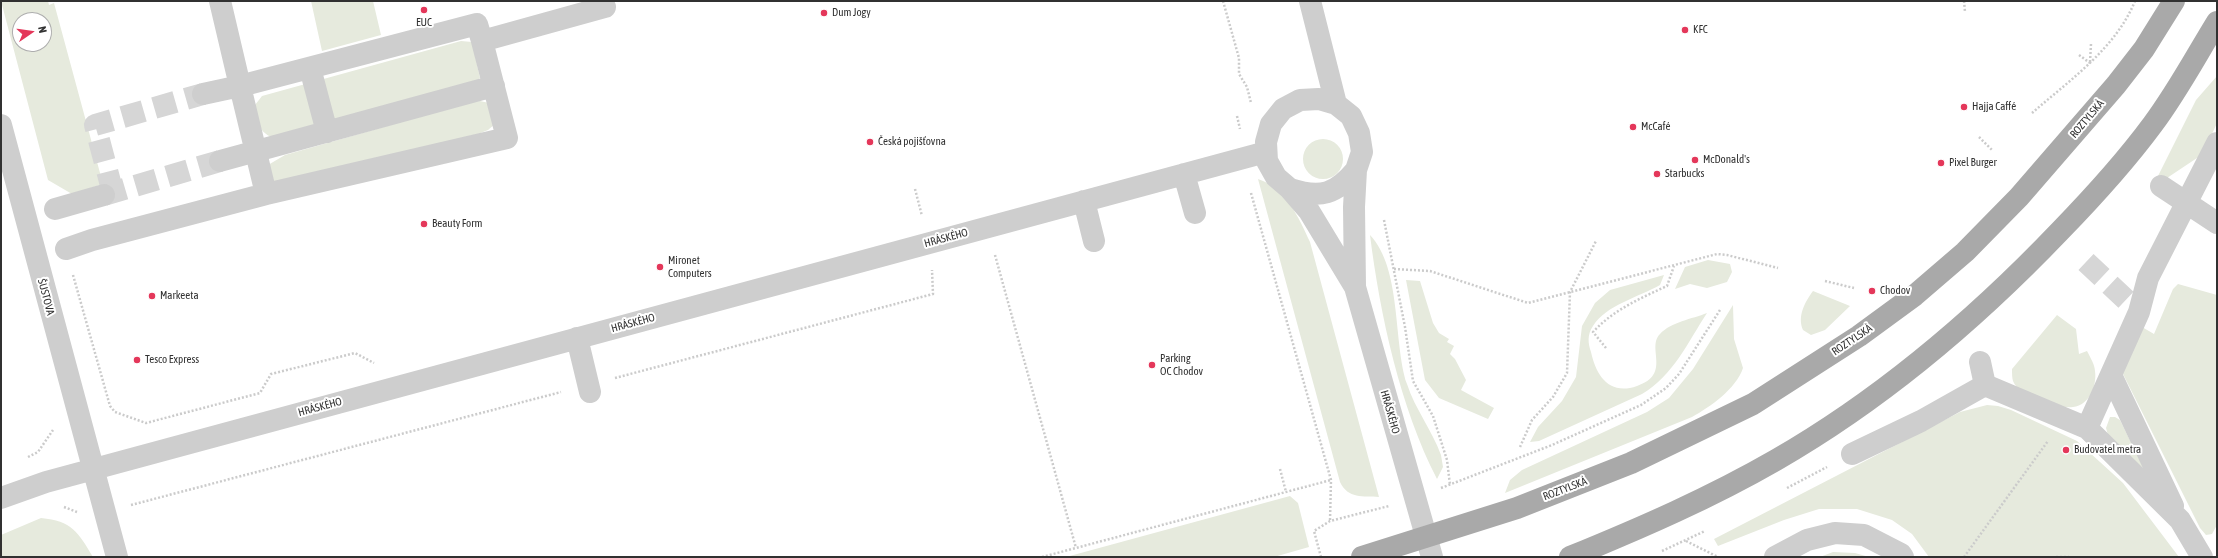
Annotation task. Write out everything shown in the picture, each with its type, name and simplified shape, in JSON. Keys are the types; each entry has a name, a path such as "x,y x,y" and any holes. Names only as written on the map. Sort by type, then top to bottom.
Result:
{"main road":[{"name":"ROZTYLSKÁ","path":"1362,557 1430,547 1517,508 1631,463 1753,404 1859,336 1915,295 1965,252 2019,197 2116,85 2144,49 2174,1"},
{"path":"1570,557 1661,520 1777,460 1868,399 1919,362 1989,303 2098,191 2153,124 2217,22"}],"street":[{"path":"220,1 266,194"},
{"path":"1310,1 1336,104"},
{"path":"482,41 605,7"},
{"path":"66,249 92,240 266,194 507,138 477,24 240,86 203,94"},
{"path":"310,68 327,132"},
{"path":"220,161 494,86"},
{"name":"HRÁSKÉHO","path":"1355,287 1356,170 1362,152 1359,133 1351,116 1336,104 1319,99 1300,100 1283,109 1271,124 1266,142 1267,161 1276,178 1290,189 1310,211 1355,287 1430,547"},
{"name":"ŠUSTOVA","path":"1,125 92,469 117,557"},
{"path":"2087,428 2139,312 2148,278 2217,143"},
{"name":"HRÁSKÉHO","path":"1,498 46,482 92,469 1266,152"},
{"name":"HRÁSKÉHO","path":"1290,189 1308,195 1327,193 1344,184 1356,170"},
{"path":"1184,174 1195,213"},
{"path":"2161,186 2217,222"},
{"path":"55,209 104,195"},
{"path":"1084,201 1094,241"},
{"path":"577,338 589,389"},
{"path":"1980,362 1985,385"},
{"path":"2111,374 2180,520 2202,557"},
{"path":"1985,385 2087,428 2180,520"},
{"path":"1852,454 1921,421 1985,385"},
{"path":"1776,557 1807,540 1835,533 1864,534 1901,554 1903,557"}],"path":[{"path":"1223,1 1239,58 1239,74 1247,87 1253,108"},
{"path":"1964,1 1965,12"},
{"path":"2032,113 2090,63 2127,20 2135,1"},
{"path":"2090,63 2091,44"},
{"path":"2079,54 2090,63"},
{"path":"1978,137 1992,150"},
{"path":"1245,158 1248,182 1331,480 1330,521"},
{"path":"60,506 88,516 589,389 933,294 928,243 915,189"},
{"path":"1383,216 1394,269 1413,381 1433,416 1447,460 1450,485"},
{"path":"1520,447 1532,420 1553,397 1567,373 1570,292 1596,241"},
{"path":"66,249 110,406 115,412 126,417 146,424 260,393 271,374 355,353 374,363 381,361"},
{"path":"994,250 1076,548"},
{"path":"1394,269 1430,271 1528,303 1717,254 1727,255 1778,268"},
{"path":"1606,348 1593,332 1601,323 1630,303 1667,286 1675,266"},
{"path":"1825,281 1854,288"},
{"path":"1321,557 1314,531 1330,521 1415,499 1552,445 1641,405 1666,388 1679,374 1720,310"},
{"path":"1964,557 2064,418"},
{"path":"25,458 38,452 52,434"},
{"path":"1280,469 1286,492"},
{"path":"1042,557 1331,480"},
{"path":"1686,541 1718,557"},
{"path":"2056,557 2069,557"}],"shaded area":[{"path":"1,1 48,1 49,5 54,3 103,184 72,194 48,180 14,52 52,52 52,12 12,12 12,43"},
{"path":"311,1 373,1 381,35 322,51"},
{"path":"461,41 472,42 480,78 472,84 273,138 263,132 259,124 255,105 262,96"},
{"path":"2217,76 2217,123 2203,154 2152,188 2196,100"},
{"path":"480,101 489,103 495,124 488,130 478,134 272,183 268,165 285,155"},
{"path":"1319,139 1327,139 1334,142 1340,148 1343,159 1340,170 1334,176 1327,179 1319,179 1312,176 1306,170 1303,163 1303,155 1306,148 1312,142"},
{"path":"1258,179 1268,183 1284,197 1296,214 1310,242 1379,497 1356,496 1347,491 1340,482"},
{"path":"1370,235 1380,249 1392,286 1403,367 1407,384 1414,402 1441,455 1443,467 1437,479 1412,422 1393,360 1379,297"},
{"path":"1708,260 1730,264 1732,272 1727,282 1707,288 1690,284 1675,289 1685,267"},
{"path":"1664,275 1660,285 1606,312 1593,326 1589,336 1593,360 1600,376 1611,386 1627,388 1637,386 1647,381 1653,375 1656,368 1656,340 1660,334 1670,326 1707,313 1679,358 1663,378 1642,394 1539,441 1530,442 1538,427 1562,401 1576,377 1582,326 1595,303 1610,290"},
{"path":"1406,280 1420,281 1433,323 1439,333 1449,339 1447,342 1454,346 1450,354 1455,359 1466,380 1461,390 1494,408 1488,419 1439,398 1425,380"},
{"path":"2178,284 2217,295 2217,525 2212,534 2206,535 2200,528 2121,370 2142,327 2154,334 2173,289"},
{"path":"1813,291 1850,306 1825,330 1811,335 1803,330 1801,325 1801,314"},
{"path":"1733,305 1734,339 1743,368 1735,383 1722,397 1692,417 1505,493 1510,480 1522,470 1647,412 1669,398 1693,369"},
{"path":"2057,315 2076,329 2079,354 2087,351 2095,369 2095,382 2091,394 2084,402 2073,407 2049,404 2031,397 2017,387 2012,378 2012,369"},
{"path":"1987,405 1998,406 2011,410 2077,441 2123,483 2179,557 1929,557 1912,534 1892,520 1857,509 1819,509 1784,520 1718,546 1714,539 1960,412"},
{"path":"2110,417 2115,417 2120,420 2143,467 2141,468 2108,435 2106,428"},
{"path":"1290,496 1298,503 1309,547 1274,557 1066,557"},
{"path":"41,518 60,522 73,529 93,557 1,557 1,535"},
{"path":"1833,552 1855,553 1869,557 1820,557"}],"tunnel":[{"path":"113,193 95,125 203,94"},
{"path":"104,195 220,161"},
{"path":"2086,262 2139,312"}],"place":[{"name":"EUC","path":"424,10"},
{"name":"Dum Jogy","path":"824,13"},
{"name":"KFC","path":"1685,30"},
{"name":"Hajja Caffé","path":"1964,107"},
{"name":"McCafé","path":"1633,127"},
{"name":"Česká pojišťovna","path":"870,142"},
{"name":"McDonald's","path":"1695,160"},
{"name":"Pixel Burger","path":"1941,163"},
{"name":"Starbucks","path":"1657,174"},
{"name":"Beauty Form","path":"424,224"},
{"name":"Mironet Computers","path":"660,267"},
{"name":"Chodov","path":"1872,291"},
{"name":"Markeeta","path":"152,296"},
{"name":"Tesco Express","path":"137,360"},
{"name":"Parking OC Chodov","path":"1152,365"},
{"name":"Budovatel metra","path":"2066,450"}]}
